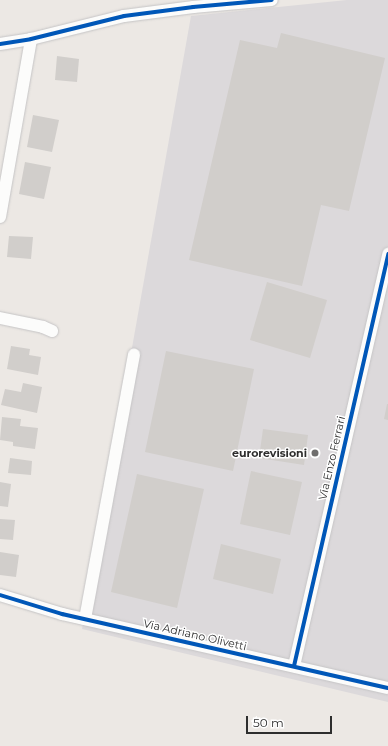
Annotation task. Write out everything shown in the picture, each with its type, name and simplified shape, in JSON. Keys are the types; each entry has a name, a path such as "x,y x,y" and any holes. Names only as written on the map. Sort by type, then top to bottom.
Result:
{"street":[{"path":"0,44 31,39 124,16 193,7 272,0"},
{"path":"0,218 31,39"},
{"name":"Via Enzo Ferrari","path":"294,666 388,254"},
{"path":"0,318 43,327 52,331"},
{"path":"85,619 134,355"},
{"name":"Via Adriano Olivetti","path":"0,595 62,614 388,688"}],"shaded area":[{"path":"347,0 388,0 388,702 82,629 191,16"}],"building":[{"path":"281,33 385,58 349,211 321,205 302,286 189,260 240,40 277,48"},
{"path":"57,56 79,59 77,82 55,80"},
{"path":"33,115 59,120 52,152 27,147"},
{"path":"25,162 51,167 44,199 19,194"},
{"path":"9,236 33,237 31,259 7,257"},
{"path":"267,282 327,300 310,358 250,340"},
{"path":"11,346 30,349 29,355 41,357 38,375 7,369"},
{"path":"166,351 254,369 233,471 145,452"},
{"path":"23,383 42,387 37,413 1,405 5,389 21,392"},
{"path":"388,404 388,420 384,419"},
{"path":"2,417 21,419 20,426 38,428 35,449 13,446 13,442 0,440"},
{"path":"263,429 308,435 304,465 259,458"},
{"path":"10,458 32,461 31,475 8,473"},
{"path":"251,471 302,482 290,535 240,524"},
{"path":"137,474 204,489 177,608 111,592"},
{"path":"0,482 11,484 8,507 0,506"},
{"path":"0,519 15,520 13,540 0,539"},
{"path":"221,544 281,559 273,594 213,579"},
{"path":"0,552 19,555 16,577 0,575"}],"cycle path":[{"path":"0,44 31,39 124,16 193,7 272,0"},
{"path":"294,666 388,254"},
{"path":"0,595 62,614 388,688"}],"place":[{"name":"eurorevisioni","path":"315,453"}]}
